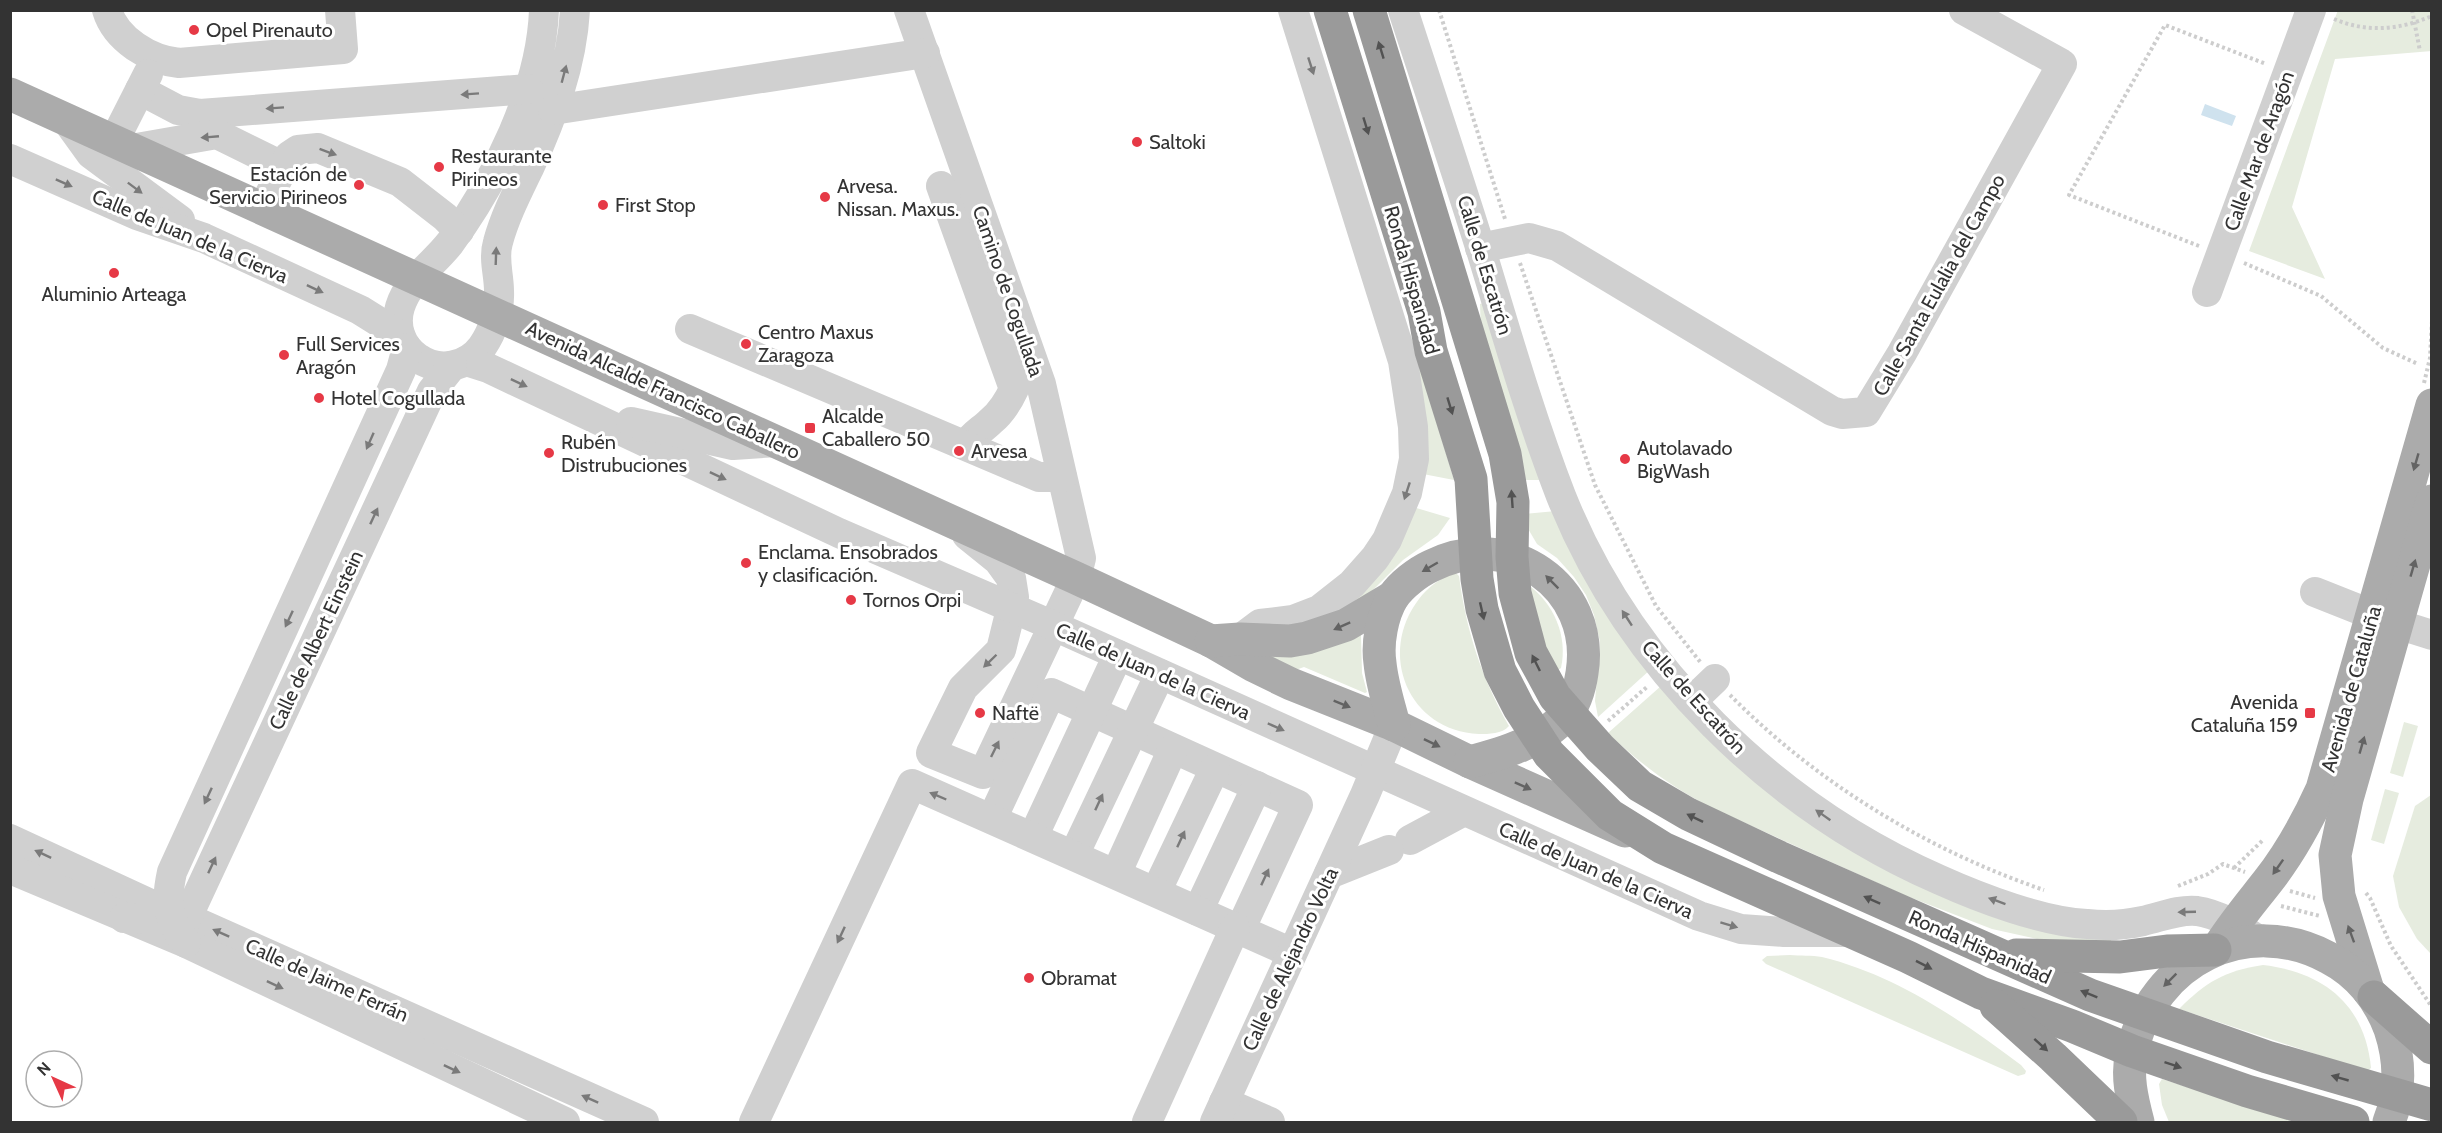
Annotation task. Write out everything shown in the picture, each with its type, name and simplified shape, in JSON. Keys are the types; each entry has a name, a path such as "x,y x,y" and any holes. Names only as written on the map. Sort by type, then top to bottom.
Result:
{"highway":[{"name":"Ronda Hispanidad","path":"1330,10 1424,312 1431,351 1471,479 1474,553 1482,609 1493,648 1509,691 1554,761 1610,815 1663,848 1852,932 1981,993 2072,1026 2132,1052 2247,1091 2353,1122"},
{"name":"Ronda Hispanidad","path":"1369,10 1506,454 1513,502 1512,557 1515,593 1531,653 1544,679 1568,712 1599,748 1640,786 1688,814 1915,919 2090,995 2267,1057 2393,1108 2432,1105"},
{"path":"1997,954 2120,957 2231,941"},
{"path":"1981,993 2053,1056 2121,1122"},
{"path":"2371,993 2432,1048"}],"main road":[{"name":"Avenida Alcalde Francisco Caballero","path":"10,94 951,522 1076,578 1226,640 1254,666 1291,684 1394,725"},
{"name":"Avenida de Cataluña","path":"2393,1108 2398,1069 2394,1043 2386,1019 2371,993 2339,896 2335,855 2432,405"},
{"name":"Avenida de Cataluña","path":"2138,1122 2129,1076 2132,1052 2144,1014 2154,998 2181,969 2231,941 2309,817 2322,789 2334,750 2432,501"},
{"path":"1394,725 1379,650 1384,622 1393,597 1426,568 1459,555 1474,553 1512,557 1535,568 1556,584 1578,621 1584,646 1581,680 1568,712 1548,730 1502,753 1470,762"},
{"name":"Avenida Alcalde Francisco Caballero","path":"1226,640 1290,641 1316,636 1346,625 1393,597"},
{"name":"Ronda Hispanidad","path":"1394,725 1470,762 1663,848"},
{"name":"Avenida de Cataluña","path":"2231,941 2300,945 2319,952 2354,975 2371,993"}],"street":[{"path":"107,10 114,25 142,51 156,58 179,63 343,49 340,10"},
{"name":"Calle de Albert Einstein","path":"178,923 168,897 172,872 401,370 403,342 398,317 400,308 415,279 446,248 459,231 478,204 498,168 518,120 538,56 544,10"},
{"path":"497,314 499,290 496,258 500,235 553,110 565,71 575,10"},
{"name":"Camino de Cogullada","path":"909,10 1041,384 1081,558 1076,578 983,774 931,753 963,688 1001,650 1012,608"},
{"path":"1226,640 1260,624 1293,620 1319,610 1352,584 1375,558 1387,540 1398,518 1412,475 1413,427 1407,376 1293,10"},
{"name":"Ronda Hispanidad","path":"1402,10 1411,83 1454,222 1470,335"},
{"name":"Calle de Escatrón","path":"1402,10 1480,248 1516,367 1562,498 1608,588 1665,671 1749,758 1791,792 1884,853 1942,881 2014,908 2084,924 2120,925 2178,911 2196,911 2231,941"},
{"name":"Calle Santa Eulalia del Campo","path":"1480,248 1529,238 1557,246 1832,411 1842,414 1866,412 1902,353 2062,64 1964,10"},
{"name":"Calle Mar de Aragón","path":"2207,292 2321,14"},
{"path":"553,110 925,53"},
{"path":"156,58 140,90 123,145 218,134 282,166"},
{"path":"140,90 178,110 200,114 528,89"},
{"path":"65,118 91,154 204,238"},
{"path":"263,208 289,156 307,147 328,151 400,182 459,231"},
{"name":"Calle de Juan de la Cierva","path":"10,159 137,216 204,238 360,310 428,364 459,364 488,368 839,533 1160,674 1370,783 1406,784 1699,916 1741,929 1784,932 1852,932"},
{"path":"941,186 1014,389 1007,405 990,423 971,437 966,445"},
{"path":"1360,222 1387,264 1431,351"},
{"name":"Calle de Albert Einstein","path":"178,923 432,391 459,364 481,348 497,314"},
{"path":"690,329 1039,477 1062,477"},
{"path":"570,407 733,445 777,442"},
{"path":"951,522 998,560 1011,578 1014,590 1012,608"},
{"path":"2315,592 2385,620 2432,634"},
{"path":"1033,837 1118,655"},
{"path":"1074,855 1160,674"},
{"path":"1692,701 1715,679"},
{"path":"992,819 1052,693 1298,805 1147,1122"},
{"name":"Calle de Alejandro Volta","path":"1219,1112 1329,874 1394,725"},
{"path":"1116,874 1173,749"},
{"path":"1156,892 1215,768"},
{"path":"754,1122 912,784 1292,953"},
{"path":"1198,911 1257,786"},
{"path":"1329,874 1399,845 1464,811"},
{"name":"Calle de Jaime Ferrán","path":"10,839 124,905"},
{"name":"Calle de Jaime Ferrán","path":"10,869 178,923 644,1122"},
{"path":"124,905 172,872"},
{"name":"Calle de Jaime Ferrán","path":"178,923 565,1122"},
{"path":"1219,1112 1270,1122"}],"path":[{"path":"1439,10 1587,467 1656,606 1715,679 1746,711 1801,759 1855,798 1956,855 2046,890"},
{"path":"2412,10 2420,51"},
{"path":"2321,14 2357,26 2380,29 2400,28 2432,16"},
{"path":"2210,250 2069,195 2165,25 2275,67"},
{"path":"2241,262 2320,296 2383,348 2418,364"},
{"path":"2169,888 2208,874 2223,864 2229,866"},
{"path":"2364,892 2370,898 2404,968 2432,1007"},
{"path":"2274,904 2324,916"}],"shaded area":[{"path":"2338,10 2431,11 2432,51 2335,59 2292,207 2325,279 2249,251"},
{"path":"1484,303 1543,480 1522,480 1481,333 1480,304"},
{"path":"1410,333 1454,480 1423,474 1406,334"},
{"path":"1413,507 1450,518 1438,535 1403,560 1369,594 1341,607"},
{"path":"1556,511 1651,669 1598,717 1595,701 1600,642 1594,615 1586,595 1574,577 1557,558 1537,544 1527,527 1524,514"},
{"path":"1456,573 1459,576 1476,654 1509,726 1491,734 1454,730 1434,719 1418,704 1407,686 1401,665 1401,642 1407,620 1419,599 1435,583"},
{"path":"1527,584 1545,601 1557,621 1563,656 1561,668 1558,670 1549,657"},
{"path":"1361,635 1362,673 1367,692 1365,693 1304,667 1290,672 1263,656"},
{"path":"1661,686 1841,843 2111,935 2111,943 2037,939 1992,929 1904,895 1699,801 1658,775 1608,733"},
{"path":"2404,722 2418,726 2403,777 2390,773"},
{"path":"2385,789 2399,793 2384,844 2371,840"},
{"path":"2431,795 2431,954 2417,939 2399,907 2393,876 2415,806"},
{"path":"1767,956 1822,957 1876,975 1902,987 1975,1032 2021,1065 2026,1071 2025,1074 2018,1076 1766,964 1762,960"},
{"path":"2263,965 2304,975 2337,995 2350,1009 2360,1026 2367,1045 2371,1068 2367,1071 2179,1009 2216,979 2226,974"},
{"path":"2162,1079 2296,1122 2169,1122 2162,1105 2159,1084"}],"water":[{"path":"2205,104 2236,116 2232,126 2201,115"}],"place":[{"name":"Opel Pirenauto","path":"194,30"},
{"name":"Saltoki","path":"1137,142"},
{"name":"Restaurante Pirineos","path":"439,167"},
{"name":"Estación de Servicio Pirineos","path":"359,185"},
{"name":"Arvesa. Nissan. Maxus.","path":"825,197"},
{"name":"First Stop","path":"603,205"},
{"name":"Aluminio Arteaga","path":"114,273"},
{"name":"Centro Maxus Zaragoza","path":"746,344"},
{"name":"Full Services Aragón","path":"284,355"},
{"name":"Hotel Cogullada","path":"319,398"},
{"name":"Alcalde Caballero 50","path":"810,428"},
{"name":"Arvesa","path":"959,451"},
{"name":"Rubén Distrubuciones","path":"549,453"},
{"name":"Autolavado BigWash","path":"1625,459"},
{"name":"Enclama. Ensobrados y clasificación.","path":"746,563"},
{"name":"Tornos Orpi","path":"851,600"},
{"name":"Naftë","path":"980,713"},
{"name":"Avenida Cataluña 159","path":"2310,713"},
{"name":"Obramat","path":"1029,978"}]}
